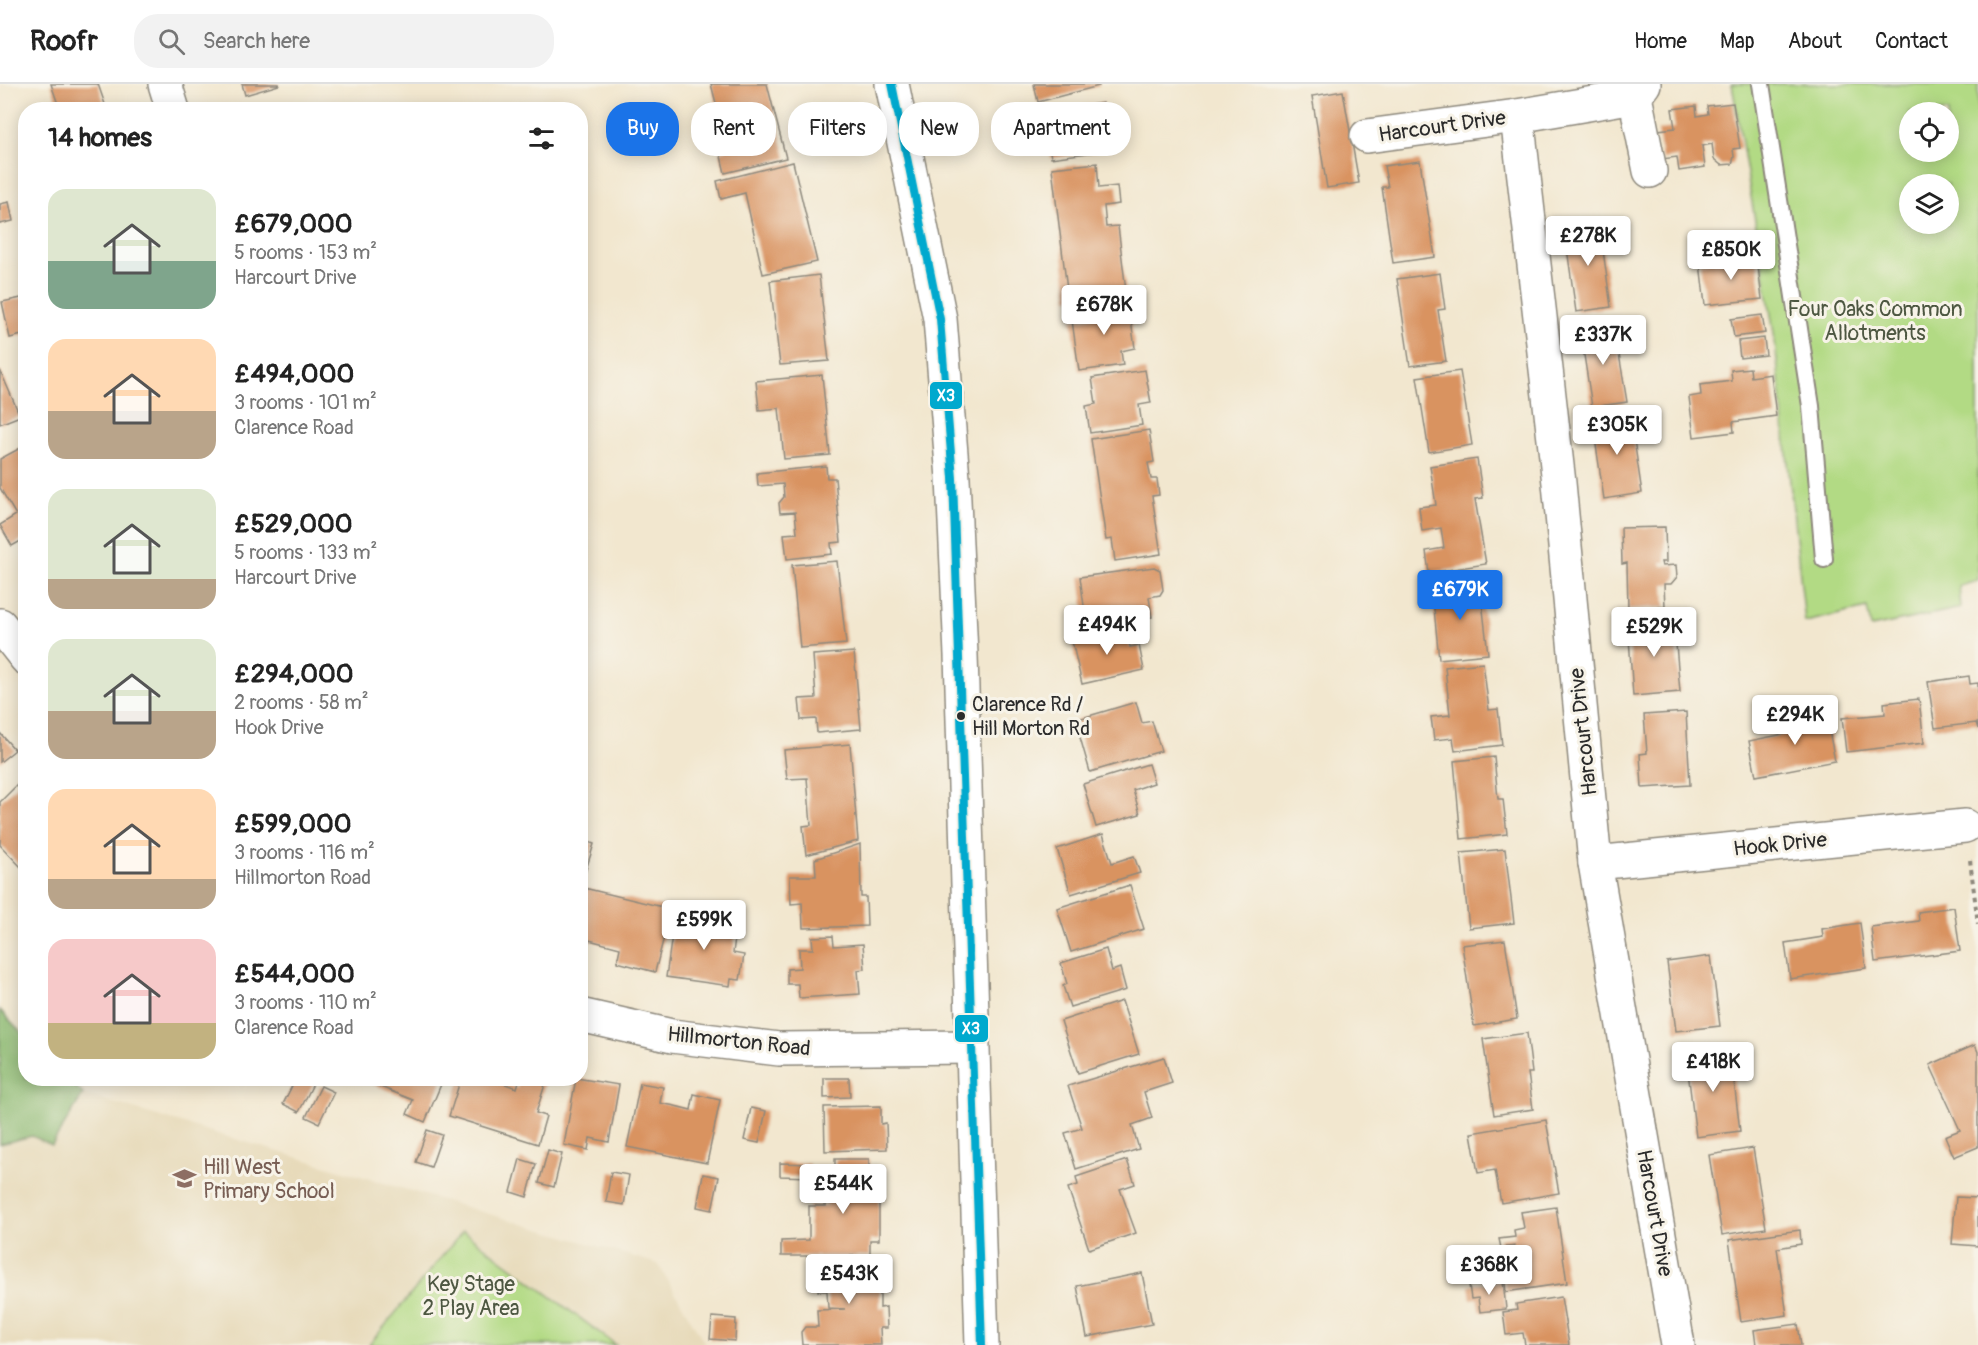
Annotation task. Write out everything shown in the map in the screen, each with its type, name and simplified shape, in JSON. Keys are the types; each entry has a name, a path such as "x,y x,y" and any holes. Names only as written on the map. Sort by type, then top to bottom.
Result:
{"street":[{"path":"165,84 171,102"},
{"path":"892,84 940,319 953,478 961,655 982,1345"},
{"name":"Harcourt Drive","path":"1367,136 1517,116 1639,90 1650,171"},
{"name":"Harcourt Drive","path":"1517,116 1559,483 1595,863 1678,1345"},
{"path":"0,625 18,648"},
{"name":"Hook Drive","path":"1595,863 1965,826"},
{"name":"Hillmorton Road","path":"588,1017 672,1035 779,1050 972,1047"}],"lane":[{"path":"1761,84 1811,406 1824,559"}],"path":[{"path":"1965,826 1978,924"}],"shaded area":[{"name":"Hill West Primary School","path":"0,1010 18,1029 18,1086 75,1086 83,1094 658,1264 706,1345 0,1345"}],"green space":[{"name":"Four Oaks Common Allotments","path":"1732,84 1978,84 1978,581 1959,586 1961,608 1871,627 1867,608 1805,622 1774,333"},
{"path":"0,1010 18,1029 18,1086 75,1086 83,1094 52,1145 32,1136 0,1144"},
{"name":"Key Stage 2 Play Area","path":"463,1231 616,1345 369,1345"}],"building":[{"path":"51,84 98,84 104,102 57,102"},
{"path":"242,84 279,84 279,85 245,95"},
{"path":"711,84 767,84 772,102 716,102"},
{"path":"1034,84 1099,84 1099,86 1038,102"},
{"path":"1343,91 1359,183 1327,188 1312,96"},
{"path":"1733,103 1740,148 1733,149 1732,164 1721,165 1714,159 1712,144 1702,146 1705,167 1679,171 1677,157 1662,159 1658,130 1675,128 1672,109 1696,106 1697,116 1708,114 1707,106"},
{"path":"776,119 786,158 725,173 721,156 776,156"},
{"path":"1420,161 1435,257 1393,263 1382,187 1388,187 1384,166"},
{"path":"793,162 817,262 763,274 745,193 721,199 717,181"},
{"path":"1097,163 1099,188 1117,186 1119,204 1104,206 1106,227 1118,226 1126,291 1068,298 1052,168"},
{"path":"9,202 13,221 0,224 0,204"},
{"path":"1599,222 1611,307 1576,312 1564,227"},
{"path":"1757,258 1762,299 1705,305 1700,263"},
{"path":"1440,273 1445,309 1438,310 1446,361 1410,366 1397,279"},
{"path":"819,275 829,361 780,365 770,281"},
{"path":"18,299 18,336 10,338 2,302"},
{"path":"1128,300 1135,348 1121,351 1123,365 1079,371 1072,320 1097,316 1096,305"},
{"path":"1762,315 1765,333 1734,337 1731,319"},
{"path":"1614,324 1627,402 1592,407 1580,329"},
{"path":"1764,338 1766,355 1740,358 1738,341"},
{"path":"1750,368 1751,377 1771,374 1776,416 1733,422 1734,432 1694,437 1689,397 1701,395 1700,385 1732,381 1731,370"},
{"path":"0,370 18,411 18,417 0,424"},
{"path":"1145,370 1151,403 1139,405 1142,425 1090,433 1086,406 1096,404 1092,378"},
{"path":"1460,371 1472,445 1429,452 1417,377"},
{"path":"822,375 830,455 784,459 779,408 759,410 756,381"},
{"path":"1630,413 1642,493 1604,499 1592,418"},
{"path":"1149,430 1154,462 1148,463 1151,479 1157,479 1159,495 1152,496 1161,554 1115,561 1112,539 1106,540 1091,439"},
{"path":"18,449 18,543 12,546 0,525 16,515 0,488 0,459"},
{"path":"1477,459 1483,498 1475,499 1486,564 1429,573 1426,551 1444,548 1441,528 1422,531 1419,507 1436,505 1430,466"},
{"path":"826,466 827,478 835,478 841,542 831,543 832,554 787,559 784,534 797,533 795,512 780,513 779,503 784,497 783,484 758,486 757,473"},
{"path":"1665,527 1666,562 1661,562 1662,566 1676,565 1677,577 1671,584 1664,584 1665,607 1628,609 1627,563 1622,564 1621,528"},
{"path":"837,561 846,644 800,648 792,565"},
{"path":"1154,567 1160,570 1163,590 1160,595 1149,597 1152,617 1094,625 1092,612 1085,613 1080,577"},
{"path":"1480,583 1488,654 1439,659 1432,588"},
{"path":"1674,620 1680,692 1633,696 1628,623"},
{"path":"1126,628 1130,647 1139,645 1144,670 1082,684 1072,641"},
{"path":"854,652 861,729 817,733 816,719 801,720 799,699 816,698 813,655"},
{"path":"1483,663 1489,710 1498,709 1502,745 1455,751 1453,738 1434,740 1431,717 1450,715 1445,667"},
{"path":"1969,676 1970,684 1978,683 1978,729 1976,723 1935,728 1928,682"},
{"path":"1919,699 1924,743 1846,752 1842,718 1885,714 1884,703"},
{"path":"1136,702 1142,723 1152,721 1161,751 1090,772 1075,720"},
{"path":"1825,710 1835,761 1756,776 1749,741 1795,732 1792,716"},
{"path":"1686,712 1690,785 1642,788 1640,754 1647,753 1644,715"},
{"path":"0,733 15,750 0,762"},
{"path":"850,744 858,841 806,855 803,826 811,825 807,778 787,779 784,750"},
{"path":"1494,757 1498,799 1503,799 1507,834 1461,839 1454,761"},
{"path":"1148,764 1154,783 1133,790 1140,814 1096,827 1083,784"},
{"path":"18,784 18,864 0,845 0,802"},
{"path":"1103,834 1112,863 1134,856 1140,873 1071,894 1057,849"},
{"path":"588,842 594,844 588,863"},
{"path":"860,844 861,897 866,897 867,926 803,928 802,903 791,904 790,876 816,876 815,859"},
{"path":"1505,849 1514,923 1469,928 1461,853"},
{"path":"1130,885 1144,929 1071,952 1057,908"},
{"path":"588,889 671,909 655,972 617,962 620,948 589,940 588,945"},
{"path":"1954,907 1960,951 1875,962 1871,927 1919,921 1918,912"},
{"path":"675,914 737,923 733,953 744,955 740,980 731,979 730,986 666,977"},
{"path":"1860,923 1866,968 1790,979 1785,943 1823,937 1822,929"},
{"path":"833,936 834,946 863,944 865,969 858,970 860,994 799,998 798,984 787,984 787,969 800,968 799,949 813,949 812,937"},
{"path":"1505,940 1517,1019 1474,1026 1462,945"},
{"path":"1106,949 1112,971 1120,968 1126,990 1070,1007 1063,986 1067,984 1061,963"},
{"path":"1711,956 1720,1026 1676,1031 1667,962"},
{"path":"1122,1001 1139,1054 1078,1073 1061,1021"},
{"path":"1527,1033 1532,1073 1528,1073 1533,1109 1494,1115 1483,1039"},
{"path":"1975,1045 1978,1052 1978,1147 1954,1157 1945,1136 1960,1130 1930,1065"},
{"path":"1730,1049 1740,1131 1696,1137 1686,1055"},
{"path":"1164,1057 1172,1083 1144,1092 1152,1118 1132,1125 1139,1149 1076,1169 1065,1133 1082,1128 1068,1086"},
{"path":"824,1078 849,1078 850,1097 824,1098"},
{"path":"588,1080 619,1085 609,1142 590,1138 588,1150 564,1145 575,1086 588,1086"},
{"path":"640,1083 663,1087 660,1103 691,1110 694,1094 720,1100 707,1163 627,1147"},
{"path":"292,1086 312,1086 299,1112 283,1104"},
{"path":"321,1086 334,1092 319,1123 306,1117"},
{"path":"378,1086 440,1086 425,1122 407,1114 413,1100"},
{"path":"458,1086 511,1086 517,1088 518,1086 544,1086 536,1113 546,1116 538,1144 449,1116"},
{"path":"881,1106 881,1124 886,1123 887,1149 825,1151 824,1107"},
{"path":"751,1108 766,1111 759,1143 744,1140"},
{"path":"1546,1120 1559,1193 1501,1203 1495,1170 1478,1173 1471,1133"},
{"path":"427,1130 442,1135 431,1167 416,1162"},
{"path":"1753,1148 1766,1228 1722,1235 1709,1155"},
{"path":"548,1150 562,1154 554,1187 539,1183"},
{"path":"520,1159 536,1164 527,1197 511,1192"},
{"path":"835,1159 869,1159 869,1168 875,1168 876,1181 879,1181 879,1240 870,1240 870,1256 781,1256 781,1241 809,1240 809,1206 826,1206 826,1177 835,1177"},
{"path":"1127,1160 1135,1184 1120,1189 1136,1233 1089,1249 1068,1188 1078,1185 1076,1177"},
{"path":"780,1163 810,1164 809,1177 780,1176"},
{"path":"611,1172 629,1175 624,1205 606,1202"},
{"path":"703,1174 719,1177 712,1210 697,1207"},
{"path":"1956,1197 1978,1198 1978,1246 1952,1244"},
{"path":"1556,1207 1567,1283 1506,1292 1504,1275 1519,1272 1515,1246 1501,1248 1499,1239 1515,1237 1514,1230 1524,1228 1521,1212"},
{"path":"1800,1230 1801,1244 1777,1248 1787,1315 1741,1322 1729,1240"},
{"path":"818,1261 880,1261 880,1308 886,1307 887,1328 880,1328 881,1345 802,1345 801,1332 805,1327 818,1327 817,1310 845,1309 828,1308 827,1291 818,1291"},
{"path":"1142,1273 1152,1324 1087,1337 1077,1286"},
{"path":"1503,1281 1506,1309 1480,1312 1478,1298 1471,1299 1469,1285"},
{"path":"1561,1297 1569,1345 1525,1345 1523,1333 1506,1335 1503,1312 1517,1310 1516,1304"},
{"path":"712,1317 736,1319 735,1341 710,1339"},
{"path":"1798,1324 1801,1345 1756,1345 1754,1330"}],"transit line":[{"name":"X3","path":"892,84 940,319 953,478 982,1345"}],"place":[{"name":"Clarence Rd / Hill Morton Rd","path":"961,716"},
{"name":"Hill West Primary School","path":"185,1179"}]}
